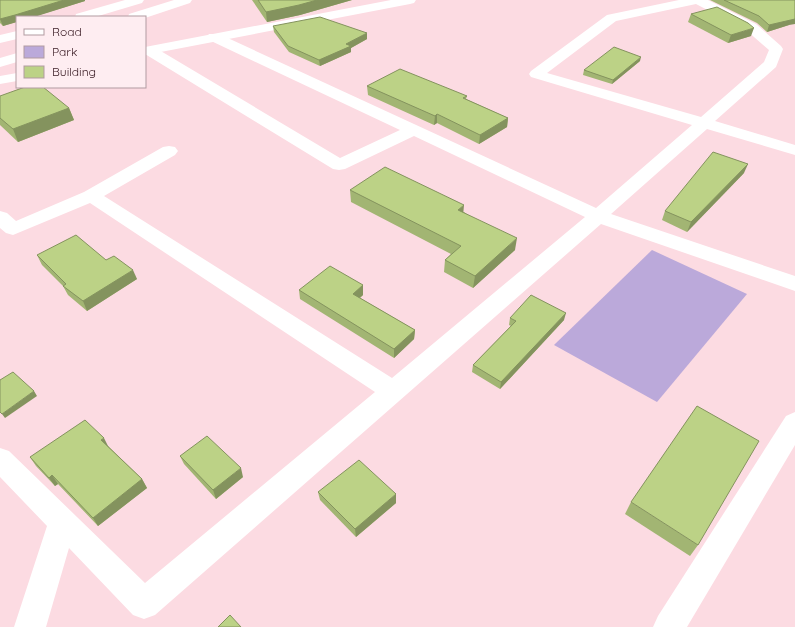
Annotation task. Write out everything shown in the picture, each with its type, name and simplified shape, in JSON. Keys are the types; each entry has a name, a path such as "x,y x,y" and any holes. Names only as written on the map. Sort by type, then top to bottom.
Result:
{"main road":[{"path":"83,16 138,0"},
{"path":"137,16 186,0"},
{"path":"147,50 214,36 410,0"},
{"path":"0,459 144,604 598,216 704,123 772,64 776,49 751,27 697,0 612,18 536,74 704,123 795,150"},
{"path":"0,40 16,35"},
{"path":"214,36 598,216 795,284"},
{"path":"147,50 339,165 414,130"},
{"path":"0,63 16,57"},
{"path":"0,80 16,77"},
{"path":"4,227 92,196 169,150"},
{"path":"92,196 394,391"},
{"path":"669,627 795,423"},
{"path":"30,627 62,523"}],"green space":[{"path":"652,250 747,294 657,402 554,345"}],"building":[{"path":"0,0 64,0 0,19"},
{"path":"258,0 317,0 266,12"},
{"path":"724,0 795,0 795,19 769,25 759,16"},
{"path":"717,7 748,23 754,28 731,35 691,14"},
{"path":"320,17 367,33 346,44 351,46 319,60 288,46 273,26"},
{"path":"614,47 641,57 613,80 584,70"},
{"path":"400,69 467,96 463,98 508,118 480,135 437,114 435,116 367,86"},
{"path":"22,88 44,88 69,108 13,129 0,118 0,96"},
{"path":"713,152 748,164 691,222 665,211"},
{"path":"385,167 464,205 458,210 517,238 475,276 445,260 461,246 350,190"},
{"path":"76,235 106,260 114,256 133,270 83,301 63,286 66,284 37,255"},
{"path":"330,266 363,285 353,294 415,330 394,349 299,290"},
{"path":"531,295 566,313 501,382 473,365 516,321 510,318"},
{"path":"13,372 34,391 2,414 0,412 0,380"},
{"path":"697,406 759,441 698,545 631,502"},
{"path":"85,420 104,438 101,440 142,479 93,518 52,475 49,478 30,457"},
{"path":"207,436 241,468 213,490 180,456"},
{"path":"359,460 396,494 355,529 318,492"},
{"path":"230,615 241,627 218,627"}]}
